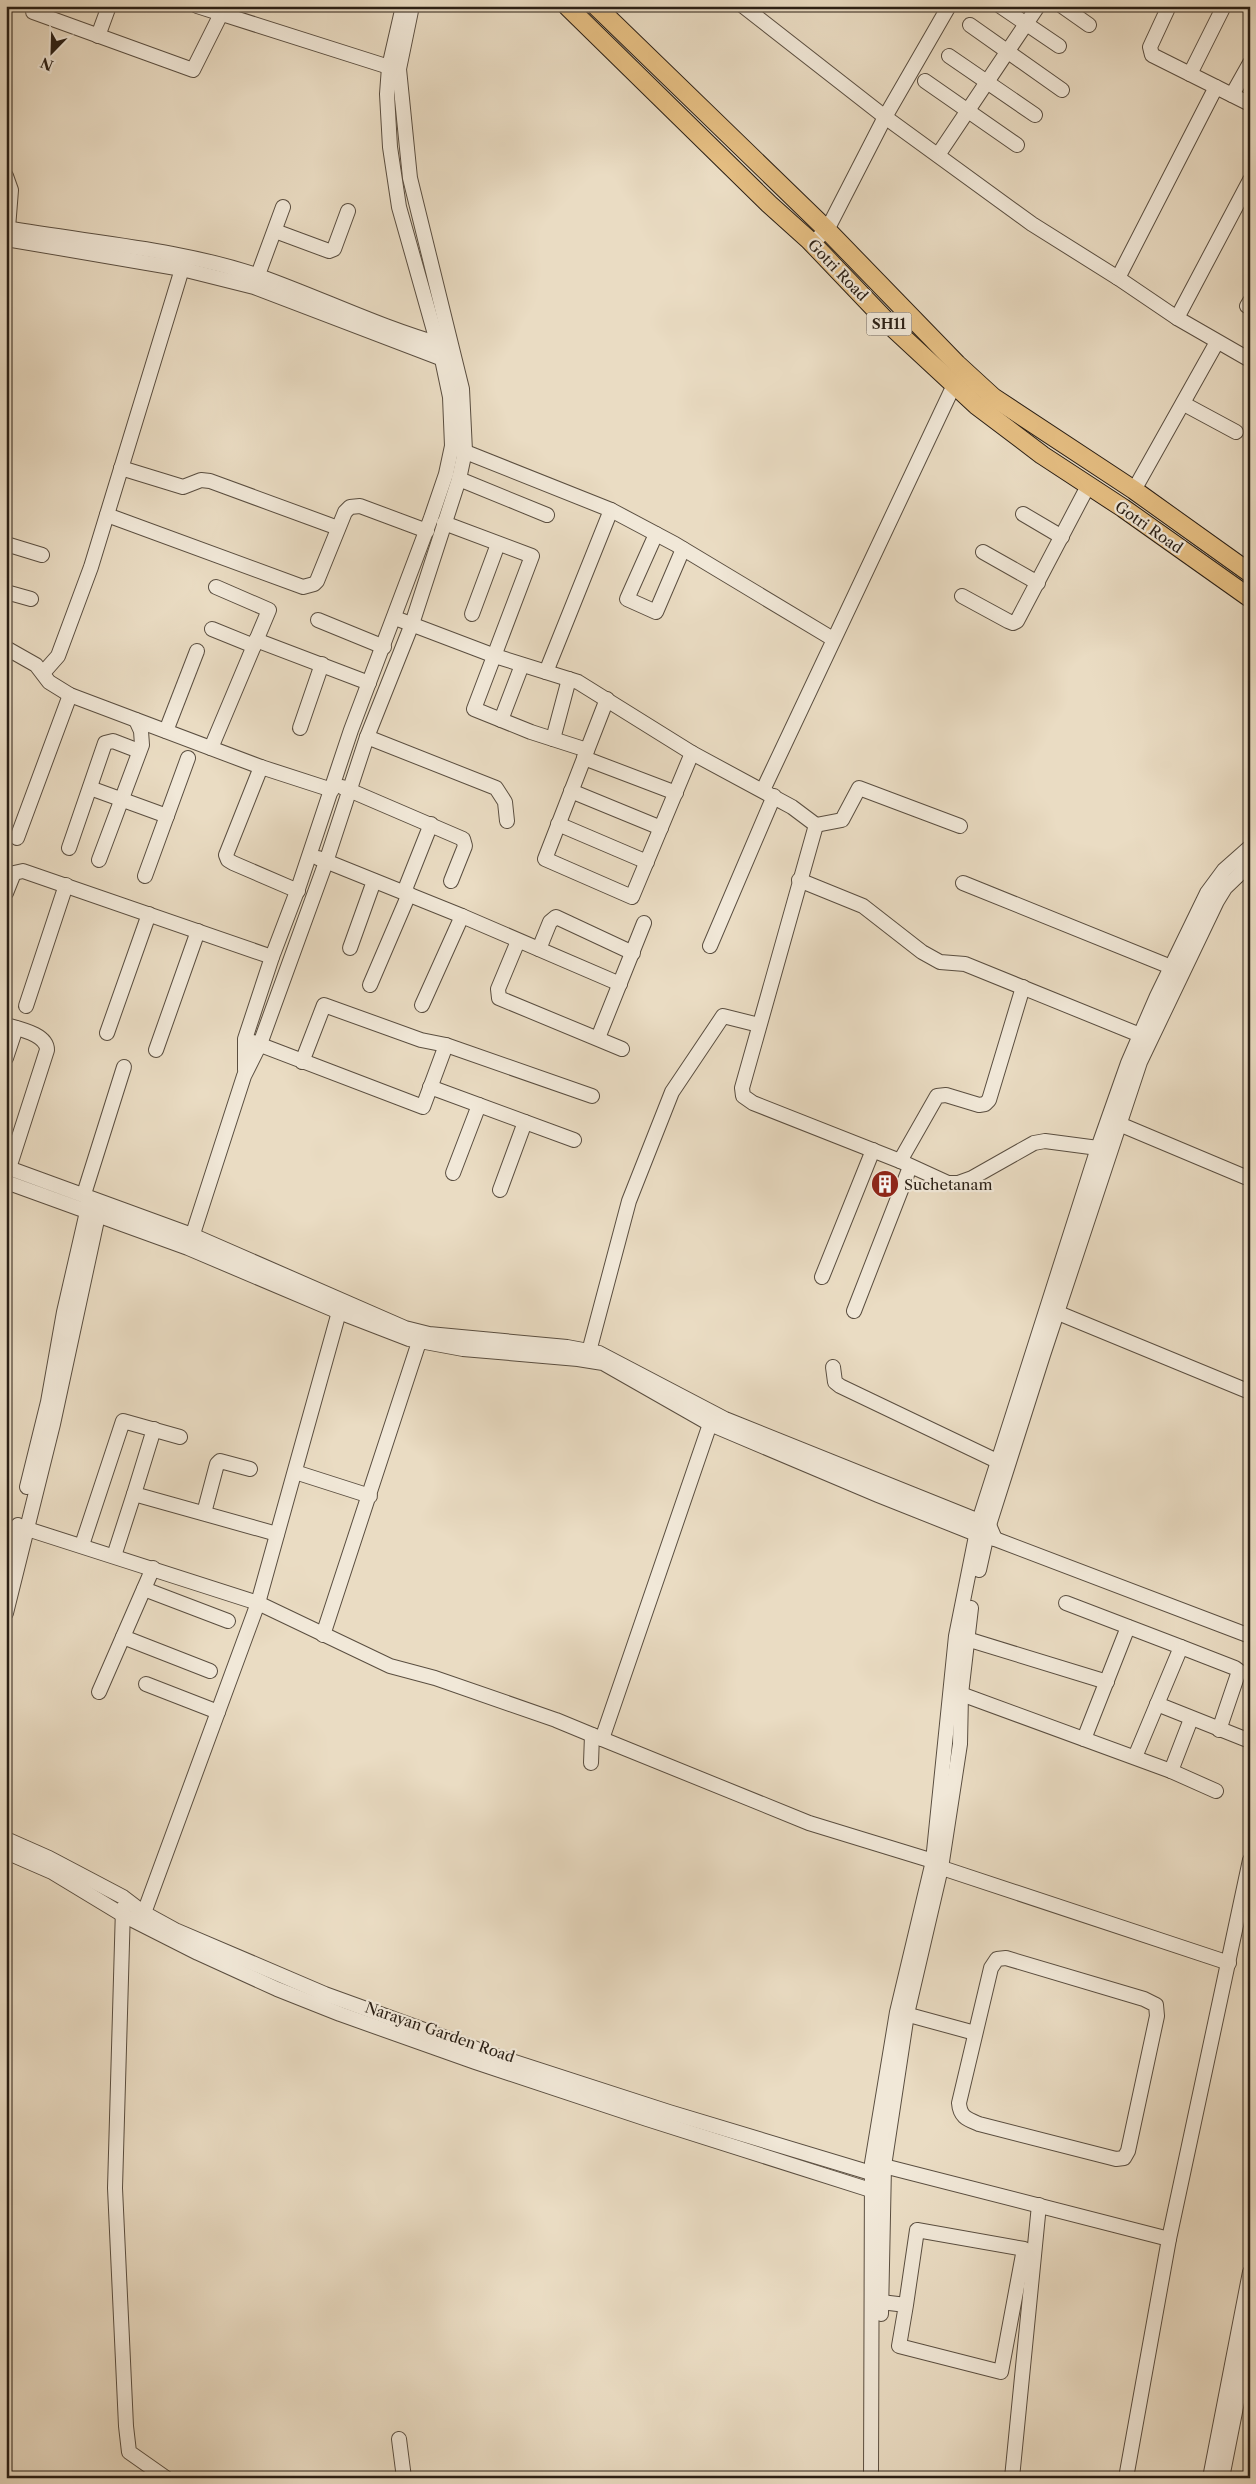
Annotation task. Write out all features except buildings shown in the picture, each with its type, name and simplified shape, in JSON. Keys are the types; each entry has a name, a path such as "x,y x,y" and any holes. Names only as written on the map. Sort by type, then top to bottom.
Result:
{"main road":[{"name":"Gotri Road","path":"567,6 768,204 812,243 893,328 954,386 1042,455 1123,508 1250,598"},
{"name":"Gotri Road","path":"596,6 827,230 957,364 993,397 1134,490 1250,572"}],"street":[{"path":"98,36 109,6"},
{"path":"197,6 389,67"},
{"path":"190,1241 244,1076 260,1044 326,862 367,737 412,624 459,479 458,449 450,397 442,359 399,207 390,147 387,94 389,67 403,6"},
{"path":"244,1076 245,1039 272,957 298,890 369,683 395,618 446,474 458,449 464,401 453,348 413,198 410,178 399,69 412,6"},
{"path":"743,6 886,117 1032,224 1177,318 1250,360"},
{"path":"812,243 827,230 886,117 949,6"},
{"path":"1000,6 1059,46"},
{"path":"938,154 1038,6"},
{"path":"1062,6 1089,25"},
{"path":"1169,6 1150,47 1150,52 1250,104"},
{"path":"1190,74 1224,6"},
{"path":"33,12 193,70 221,14"},
{"path":"970,25 1062,90"},
{"path":"949,56 1035,115"},
{"path":"1232,95 1250,63"},
{"path":"925,81 1017,145"},
{"path":"1118,278 1216,87"},
{"path":"6,176 10,190 7,231"},
{"path":"1177,318 1248,187"},
{"path":"256,282 284,207"},
{"path":"275,231 330,251 334,248 348,211"},
{"path":"7,231 173,252 403,334 453,348"},
{"path":"7,231 182,269 256,282 442,359 456,363"},
{"path":"43,673 58,656 91,567 182,269"},
{"path":"1250,302 1248,306 1250,307"},
{"path":"1134,490 1184,404 1217,342"},
{"path":"710,946 768,793 833,639 954,386"},
{"path":"1184,404 1236,432"},
{"path":"458,449 611,510 684,549 833,639"},
{"path":"121,468 183,487 201,480 210,480 338,528"},
{"path":"459,479 547,515"},
{"path":"962,596 1012,623 1017,621 1088,486"},
{"path":"107,516 303,587 314,584 317,581 345,512 354,505 427,530"},
{"path":"546,672 611,510"},
{"path":"1023,514 1062,537"},
{"path":"444,523 532,556 474,709 553,739 676,792"},
{"path":"656,534 627,599 656,612 684,549"},
{"path":"6,544 42,555"},
{"path":"472,614 498,544"},
{"path":"983,552 1038,582"},
{"path":"211,748 269,610 216,587"},
{"path":"6,592 31,599"},
{"path":"395,618 495,656 569,680 607,699 692,753 768,793 816,825 842,820 859,788 960,826"},
{"path":"318,620 384,647"},
{"path":"212,629 322,664 369,683"},
{"path":"6,648 36,665 49,682 70,695 261,767 333,787 350,789 463,839 465,843 451,881"},
{"path":"166,731 198,651"},
{"path":"300,728 322,664"},
{"path":"502,720 522,665"},
{"path":"553,739 569,680"},
{"path":"17,838 70,695"},
{"path":"607,699 544,859 632,897 692,753"},
{"path":"99,860 143,738 136,720"},
{"path":"367,737 496,788 505,802 506,821"},
{"path":"68,848 104,743 113,741 139,751"},
{"path":"145,876 188,758"},
{"path":"261,767 226,855 228,860 233,863 298,890"},
{"path":"90,788 167,816"},
{"path":"571,791 661,828"},
{"path":"370,985 431,824"},
{"path":"558,824 646,862"},
{"path":"816,825 807,865 799,880 742,1088 743,1096 753,1103 873,1150 942,1181 958,1183 972,1178 1034,1143 1046,1141 1098,1148"},
{"path":"985,1531 1140,1035 1198,911 1216,881 1250,847"},
{"path":"310,855 462,916 620,984"},
{"path":"936,1864 961,1637 985,1531 997,1461 1053,1311 1098,1148 1114,1121 1199,934 1225,888 1250,864"},
{"path":"6,893 12,877 18,870 272,957"},
{"path":"799,880 863,906 922,952 940,962 965,964 1140,1035"},
{"path":"350,948 374,881"},
{"path":"963,883 1171,967"},
{"path":"26,1006 66,885"},
{"path":"107,1033 149,914"},
{"path":"422,1005 462,916"},
{"path":"539,949 550,922 556,918 633,953"},
{"path":"598,1038 644,923"},
{"path":"156,1050 198,931"},
{"path":"518,941 498,989 499,998 622,1049"},
{"path":"854,1311 905,1164 938,1096 946,1095 980,1105 985,1104 988,1100 1023,987"},
{"path":"302,1062 324,1005 421,1040 446,1045 592,1096"},
{"path":"588,1355 629,1201 672,1092 723,1016 759,1025"},
{"path":"6,1058 11,1026 42,1038 45,1041 47,1050 7,1167 92,1197 339,1312 419,1342 464,1349 608,1356 725,1419 985,1531 1250,1636"},
{"path":"245,1039 423,1106 446,1045"},
{"path":"6,1570 22,1527 58,1405 92,1213 92,1197 124,1067"},
{"path":"430,1087 574,1140"},
{"path":"453,1173 479,1105"},
{"path":"1114,1121 1250,1179"},
{"path":"500,1190 525,1122"},
{"path":"822,1277 873,1150"},
{"path":"6,1182 92,1213 190,1241 417,1331 588,1355 710,1424 845,1482 985,1531"},
{"path":"1053,1311 1250,1392"},
{"path":"144,1913 258,1602 339,1312"},
{"path":"323,1635 419,1342"},
{"path":"833,1367 835,1382 840,1386 997,1461"},
{"path":"82,1545 123,1421 180,1437"},
{"path":"591,1762 597,1737 710,1424"},
{"path":"114,1556 154,1429"},
{"path":"204,1513 217,1464 220,1461 250,1468"},
{"path":"294,1472 370,1496"},
{"path":"134,1494 277,1534"},
{"path":"22,1527 258,1602 390,1666 435,1678 597,1737 809,1823 1229,1962"},
{"path":"6,1613 22,1527"},
{"path":"99,1692 153,1568"},
{"path":"144,1589 228,1621"},
{"path":"1066,1603 1235,1668 1239,1672 1219,1730"},
{"path":"1084,1739 1128,1628"},
{"path":"123,1636 210,1671"},
{"path":"961,1637 1107,1682"},
{"path":"871,2478 878,2170 902,2013 936,1864 960,1744 961,1637"},
{"path":"1134,1757 1181,1647"},
{"path":"146,1684 218,1712"},
{"path":"961,1694 1171,1771 1216,1791"},
{"path":"1157,1704 1250,1742"},
{"path":"1171,1771 1191,1719"},
{"path":"6,1839 50,1858 123,1897 144,1913 175,1930 324,1994 458,2043 878,2170 1039,2205 1169,2239"},
{"name":"Narayan Garden Road","path":"6,1852 52,1872 123,1915 228,1967 340,2014 475,2062 878,2192"},
{"path":"1126,2478 1169,2239 1250,1860"},
{"path":"123,1897 115,2188 126,2426 130,2452 166,2478"},
{"path":"1000,1958 1012,1959 1144,1999 1156,2005 1157,2016 1128,2151 1124,2158 1116,2159 979,2124 963,2116 959,2103 975,2033 991,1968 997,1959 1000,1958"},
{"path":"902,2013 975,2033"},
{"path":"878,2192 881,2302 880,2478"},
{"path":"1012,2478 1039,2205"},
{"path":"918,2230 1024,2249 1002,2372 899,2346 906,2305 918,2230"},
{"path":"1210,2478 1250,2272"},
{"path":"881,2302 906,2305"},
{"path":"1222,2478 1250,2336"},
{"path":"399,2439 404,2478"}],"place":[{"name":"Suchetanam","path":"885,1184"}]}
